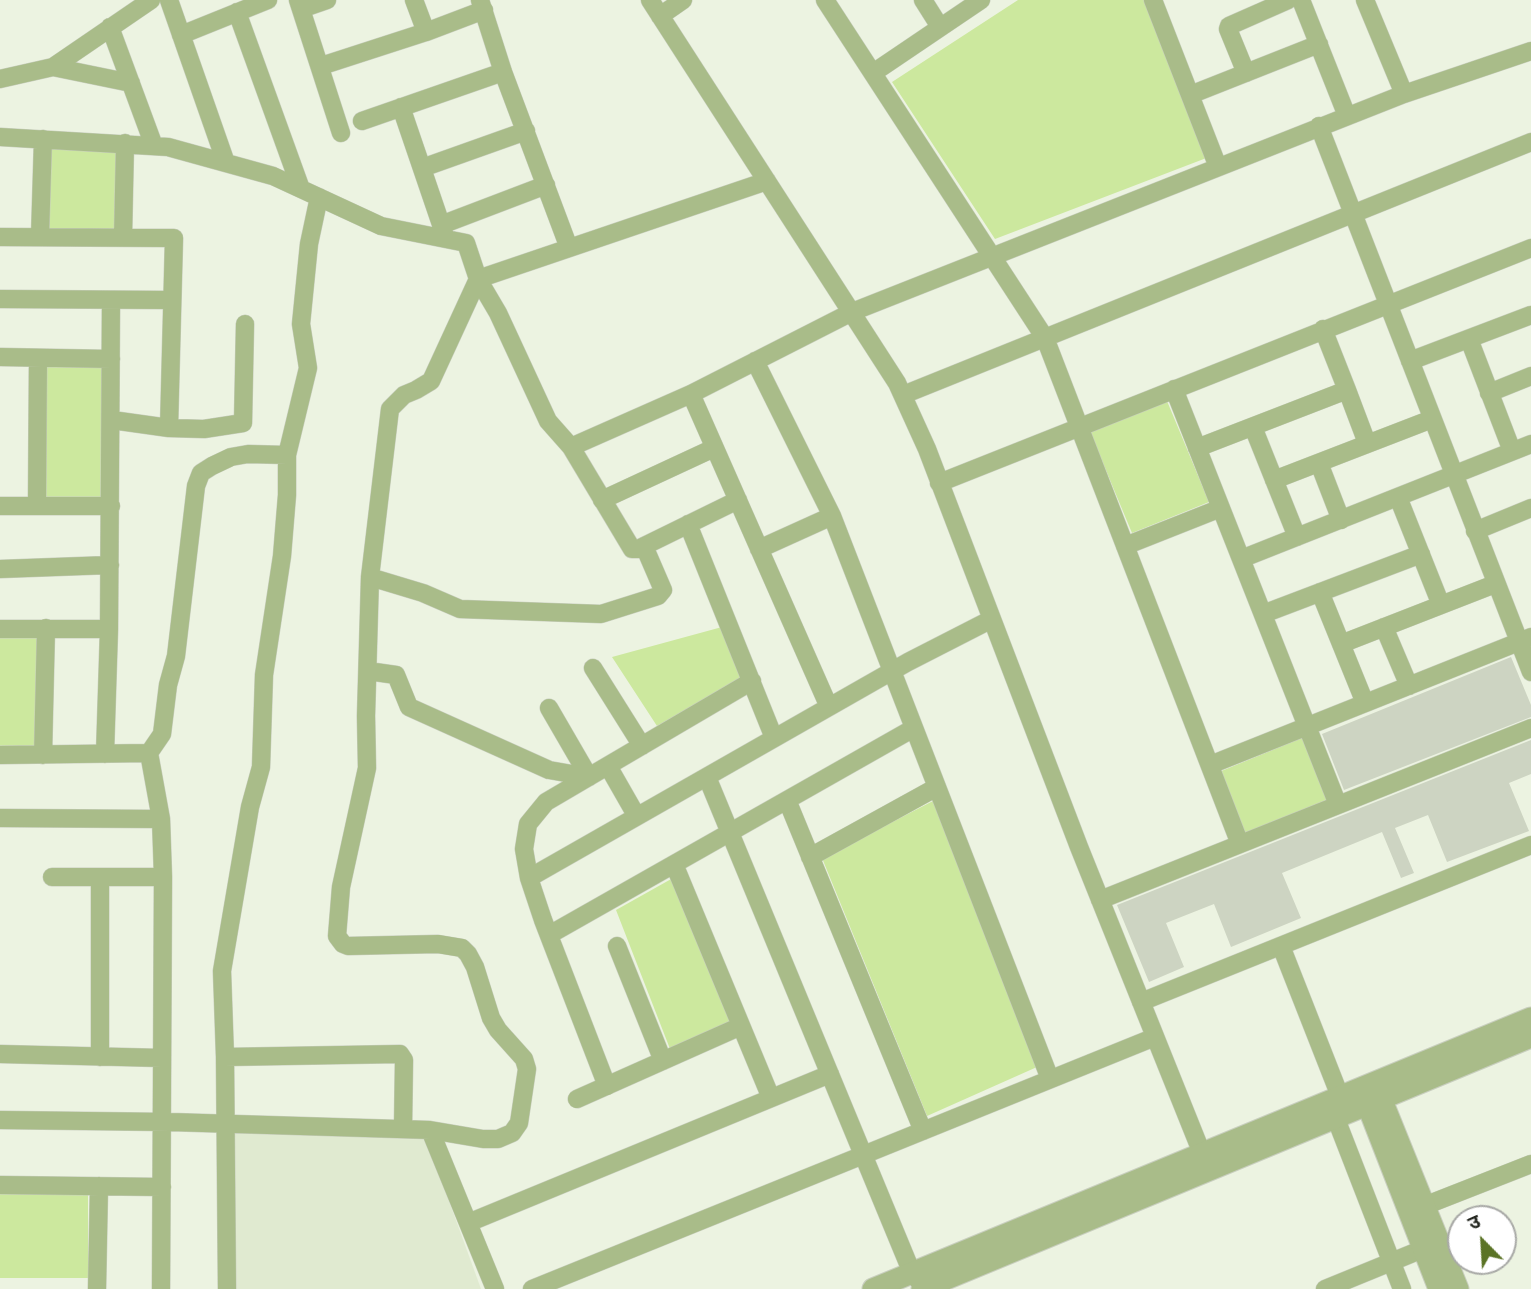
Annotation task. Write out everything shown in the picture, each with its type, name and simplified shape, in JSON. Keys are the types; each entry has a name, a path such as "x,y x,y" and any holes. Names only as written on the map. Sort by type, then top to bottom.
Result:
{"street":[{"path":"0,79 52,67 151,0"},
{"path":"169,0 226,163"},
{"path":"181,34 268,0"},
{"path":"327,0 299,4 341,133"},
{"path":"414,0 426,32"},
{"path":"650,0 903,395 1205,1162"},
{"path":"660,16 683,0"},
{"path":"825,0 1045,338 1240,844"},
{"path":"923,0 940,27"},
{"path":"873,73 981,0"},
{"path":"1153,0 1218,167"},
{"path":"1245,73 1229,26 1289,0"},
{"path":"1301,0 1347,116"},
{"path":"1365,0 1404,94"},
{"path":"321,66 426,32 482,5 503,72 569,248"},
{"path":"237,12 301,189"},
{"path":"110,27 154,146"},
{"path":"1191,95 1319,44"},
{"path":"571,447 691,394 852,312 1319,126 1531,51"},
{"path":"52,67 131,83"},
{"path":"362,121 503,72"},
{"path":"401,107 444,232"},
{"path":"1319,126 1495,584 1524,640 1531,672"},
{"path":"422,168 526,131"},
{"path":"0,137 168,147 272,176 381,226 444,232 466,243 478,279 498,313 548,421 571,447 632,549 644,546 738,500"},
{"path":"40,237 43,139"},
{"path":"903,395 1531,142"},
{"path":"123,237 125,144"},
{"path":"0,1120 430,1130 483,1139 498,1139 512,1133 519,1123 527,1069 524,1059 491,1018 475,967 463,948 438,944 348,946 337,936 341,887 367,768 370,578 390,409 404,394 431,381 478,279 767,181"},
{"path":"444,232 546,185"},
{"path":"227,1289 222,971 250,807 261,767 264,675 282,556 287,455 308,368 301,324 309,244 319,197"},
{"path":"0,237 174,238 169,428"},
{"path":"939,482 1531,248"},
{"path":"0,299 172,300"},
{"path":"105,754 111,506 111,300"},
{"path":"1410,361 1531,315"},
{"path":"111,420 169,428 204,429 243,423 245,324"},
{"path":"1323,329 1367,443"},
{"path":"1469,339 1512,451"},
{"path":"0,357 111,359"},
{"path":"37,506 38,358"},
{"path":"755,361 832,516 1050,1079"},
{"path":"1489,393 1531,376"},
{"path":"1174,389 1338,805"},
{"path":"1197,448 1347,390"},
{"path":"691,394 829,707"},
{"path":"1274,480 1432,419"},
{"path":"1253,427 1297,537"},
{"path":"1241,559 1531,443"},
{"path":"602,500 714,447"},
{"path":"0,755 149,753 162,734 168,685 176,656 196,486 201,473 231,457 248,454 287,455"},
{"path":"1319,463 1341,520"},
{"path":"1398,497 1441,605"},
{"path":"0,506 111,506"},
{"path":"1125,546 1221,508"},
{"path":"1475,531 1531,508"},
{"path":"759,549 832,516"},
{"path":"688,524 774,738"},
{"path":"370,578 424,593 460,608 601,614 661,593 663,587 644,546"},
{"path":"1263,614 1420,554"},
{"path":"0,569 110,565"},
{"path":"1341,644 1495,584"},
{"path":"1320,592 1365,704"},
{"path":"529,878 892,671 992,619"},
{"path":"1384,627 1409,686"},
{"path":"43,755 46,628"},
{"path":"0,629 109,629"},
{"path":"1210,765 1524,640"},
{"path":"593,668 642,746"},
{"path":"368,671 396,675 410,708 549,771 589,777"},
{"path":"607,1086 529,878 524,849 528,824 546,802 752,681"},
{"path":"549,708 589,777"},
{"path":"549,935 914,728"},
{"path":"1101,900 1531,728"},
{"path":"149,753 161,819 163,877 161,1289"},
{"path":"608,766 636,815"},
{"path":"707,777 863,1155 921,1285"},
{"path":"810,858 937,787"},
{"path":"787,800 923,1131"},
{"path":"0,818 161,819"},
{"path":"1141,1002 1531,845"},
{"path":"674,864 771,1098"},
{"path":"52,877 163,877"},
{"path":"100,877 100,1057"},
{"path":"617,946 663,1061"},
{"path":"1281,946 1423,1249 1438,1289"},
{"path":"1352,1102 1531,1018"},
{"path":"577,1099 741,1026"},
{"path":"532,1289 1155,1037"},
{"path":"873,1289 921,1285 1205,1162 1352,1102 1531,1037"},
{"path":"0,1054 162,1058"},
{"path":"225,1057 400,1054 404,1060 404,1129"},
{"path":"468,1223 830,1074"},
{"path":"1352,1102 1424,1206 1458,1289"},
{"path":"1352,1102 1392,1262 1402,1289"},
{"path":"430,1130 495,1289"},
{"path":"1424,1206 1531,1164"},
{"path":"0,1185 162,1187"},
{"path":"97,1289 99,1186"},
{"path":"1325,1289 1423,1249"}],"shaded area":[{"path":"235,1130 425,1135 481,1289 234,1289"}],"green space":[{"path":"1018,0 1149,0 1209,157 995,239 892,82"},
{"path":"51,148 117,150 114,231 48,229"},
{"path":"45,367 104,367 103,498 44,498"},
{"path":"1167,401 1209,502 1132,533 1090,432"},
{"path":"722,627 743,678 657,726 612,657"},
{"path":"0,633 38,634 36,749 0,749"},
{"path":"1304,737 1329,799 1245,833 1219,772"},
{"path":"933,801 1037,1067 927,1116 822,858"},
{"path":"673,878 734,1025 672,1054 616,910"},
{"path":"0,1193 88,1193 88,1278 0,1278"}],"building":[{"path":"1511,657 1531,705 1531,717 1344,790 1322,734"},
{"path":"1531,740 1531,774 1509,783 1529,831 1447,862 1428,815 1395,828 1414,873 1401,878 1382,832 1282,873 1301,918 1231,947 1214,904 1166,923 1184,967 1149,982 1117,905"}]}
